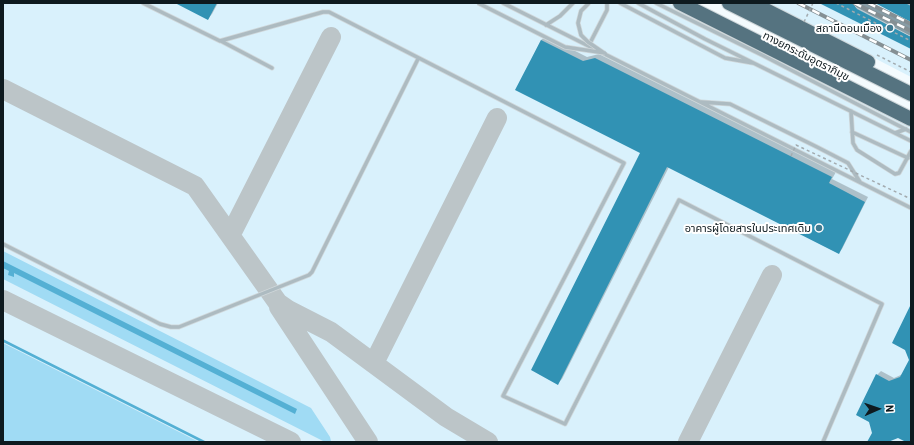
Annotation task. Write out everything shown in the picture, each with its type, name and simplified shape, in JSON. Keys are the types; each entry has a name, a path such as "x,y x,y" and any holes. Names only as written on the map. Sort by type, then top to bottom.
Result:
{"highway":[{"path":"680,3 909,124"},
{"name":"ทางยกระดับอุตราภิมุข","path":"701,3 911,109"},
{"name":"ทางยกระดับอุตราภิมุข","path":"729,3 911,94"},
{"path":"752,3 911,84"}],"main road":[{"path":"860,3 911,30"}],"lane":[{"path":"144,3 272,68"},
{"path":"478,3 565,47 605,53"},
{"path":"502,3 911,208"},
{"path":"546,25 560,16 573,3"},
{"path":"589,3 581,11 578,23 581,35 588,42 605,53 703,103 730,104 848,163 861,183"},
{"path":"588,46 607,10 607,3"},
{"path":"620,3 725,58 757,64"},
{"path":"638,3 911,141"},
{"path":"656,3 762,55 896,124"},
{"path":"220,41 323,12 329,12 418,59 624,163 503,396 565,424 679,200 882,304 823,442"},
{"path":"3,244 160,324 171,327 179,327 309,275 312,272 418,59"},
{"path":"851,111 853,146 857,150 895,174 900,173 911,151"},
{"path":"885,128 896,124 909,124"},
{"path":"909,124 911,132"},
{"path":"895,133 909,124"},
{"path":"852,132 908,158"}],"path":[{"path":"804,22 813,3"},
{"path":"836,3 911,41"},
{"path":"791,156 796,144 911,199"}],"shaded area":[{"path":"3,3 668,3 911,124 911,442 3,442"},
{"path":"767,3 911,3 911,77 797,18"},
{"path":"3,251 311,408 330,437 331,441 325,442 3,279"},
{"path":"3,261 297,409 295,414 14,273 14,277 8,275 9,271 3,268"},
{"path":"3,339 207,442 201,442 3,342"},
{"path":"3,343 199,442 3,442"}],"building":[{"path":"175,3 217,3 208,20"},
{"path":"819,3 853,3 857,9 911,37 911,49"},
{"path":"875,3 905,3 911,6 911,22"},
{"name":"อาคารผู้โดยสารในประเทศเดิม","path":"541,40 583,61 595,58 832,177 829,183 865,202 839,254 667,167 558,385 531,370 640,153 515,90"},
{"path":"911,304 911,442 906,442 898,438 888,442 867,442 872,433 869,422 856,415 876,374 889,381 900,377 909,360 905,350 892,343"}],"taxiway":[{"path":"231,234 331,37"},
{"path":"3,89 195,186 278,303 288,310 331,332 446,417 488,442"},
{"path":"374,363 497,118"},
{"path":"688,442 772,275"},
{"path":"3,300 291,442"},
{"path":"279,307 368,442"}],"railway":[{"path":"798,3 911,60"},
{"path":"854,3 911,31"},
{"path":"868,3 911,24"}],"place":[{"name":"สถานีดอนเมือง","path":"890,28"},
{"name":"อาคารผู้โดยสารในประเทศเดิม","path":"819,228"}]}
